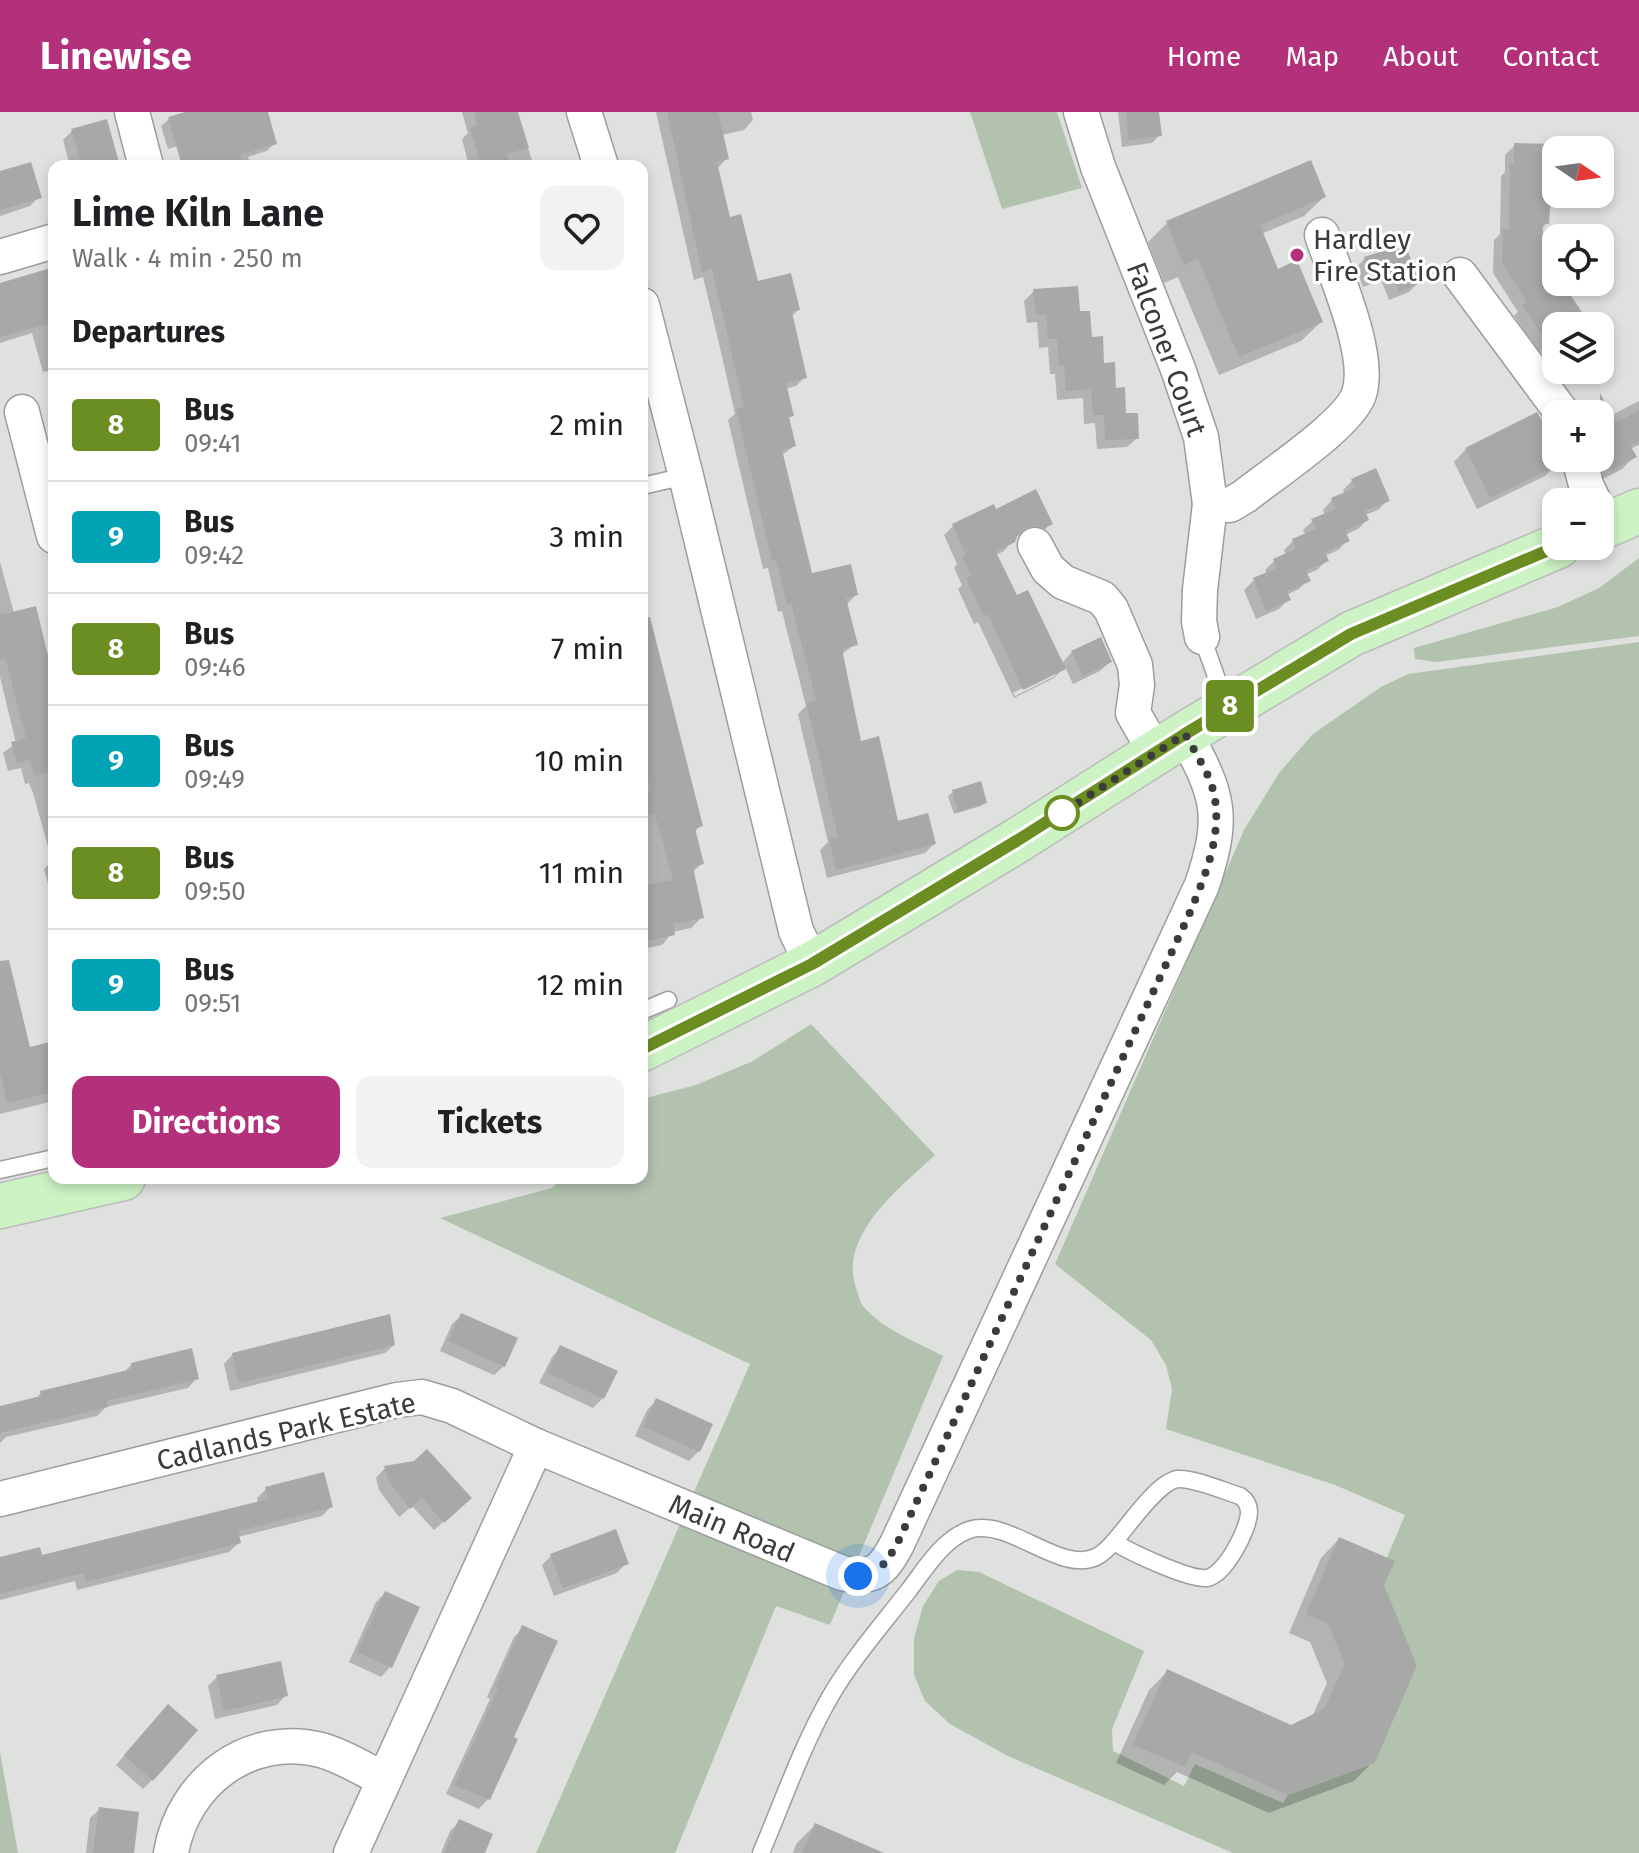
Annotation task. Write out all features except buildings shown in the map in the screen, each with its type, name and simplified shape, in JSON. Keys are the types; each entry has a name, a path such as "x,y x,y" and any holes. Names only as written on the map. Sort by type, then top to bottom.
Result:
{"main road":[{"path":"648,1046 812,964 1351,634 1542,553"},
{"path":"0,1206 97,1184"}],"street":[{"path":"132,112 144,160"},
{"path":"584,112 599,160"},
{"name":"Falconer Court","path":"1085,125 1201,437 1210,504 1200,590 1202,637"},
{"path":"1210,504 1230,505 1245,496 1330,429 1346,414 1359,394 1362,375 1357,342 1322,235"},
{"path":"0,257 48,243"},
{"path":"1460,275 1553,400"},
{"path":"648,328 796,931 812,964"},
{"path":"22,412 48,513"},
{"path":"1035,545 1048,569 1063,582 1107,602 1135,665 1137,685 1133,713 1170,743"},
{"name":"Main Road","path":"536,1446 842,1573 869,1575 879,1570 897,1544 1202,885 1215,838 1215,802 1210,780 1170,743"},
{"name":"Cadlands Park Estate","path":"0,1499 409,1398 422,1397 452,1406 536,1446"},
{"path":"351,1853 536,1446"},
{"path":"171,1853 182,1816 203,1784 240,1757 264,1749 301,1747 334,1755 383,1779"}],"lane":[{"path":"648,485 686,476"},
{"name":"Falconer Court","path":"1202,637 1227,708"},
{"path":"648,1008 668,1000"},
{"path":"0,1170 48,1159"},
{"path":"761,1853 832,1693 937,1554 961,1533 982,1527 1070,1558 1085,1560 1098,1557 1114,1542 1166,1483 1178,1479 1240,1496 1247,1501 1249,1511 1246,1525 1229,1561 1211,1577 1186,1573 1140,1556 1114,1542"}],"green space":[{"path":"970,112 1057,112 1082,188 1002,209"},
{"path":"1639,558 1639,636 1437,662 1415,659 1414,648 1558,607 1599,588"},
{"path":"1639,642 1639,1853 1233,1853 1008,1756 950,1724 925,1701 914,1675 914,1638 923,1606 939,1581 957,1570 979,1572 1144,1651 1112,1729 1113,1751 1184,1786 1195,1764 1283,1803 1288,1795 1375,1763 1417,1666 1377,1581 1405,1515 1335,1485 1166,1429 1172,1389 1166,1365 1151,1340 1055,1264 1244,830 1279,773 1313,734 1381,687 1408,674"},
{"path":"811,1024 935,1155 875,1215 855,1251 853,1271 861,1302 872,1315 901,1335 943,1356 830,1625 776,1606 675,1853 536,1853 750,1364 440,1218 552,1188 556,1184 648,1184 648,1097 696,1085 753,1061"},
{"path":"0,1752 18,1853 0,1853"}],"bus line":[{"name":"8","path":"648,1046 812,964 1351,634 1542,553"}],"place":[{"name":"Hardley Fire Station","path":"1297,255"}],"route":[{"path":"858,1576 879,1570 897,1544 1188,917 1210,860 1215,838 1215,802 1210,780 1185,734 1062,813"}]}
